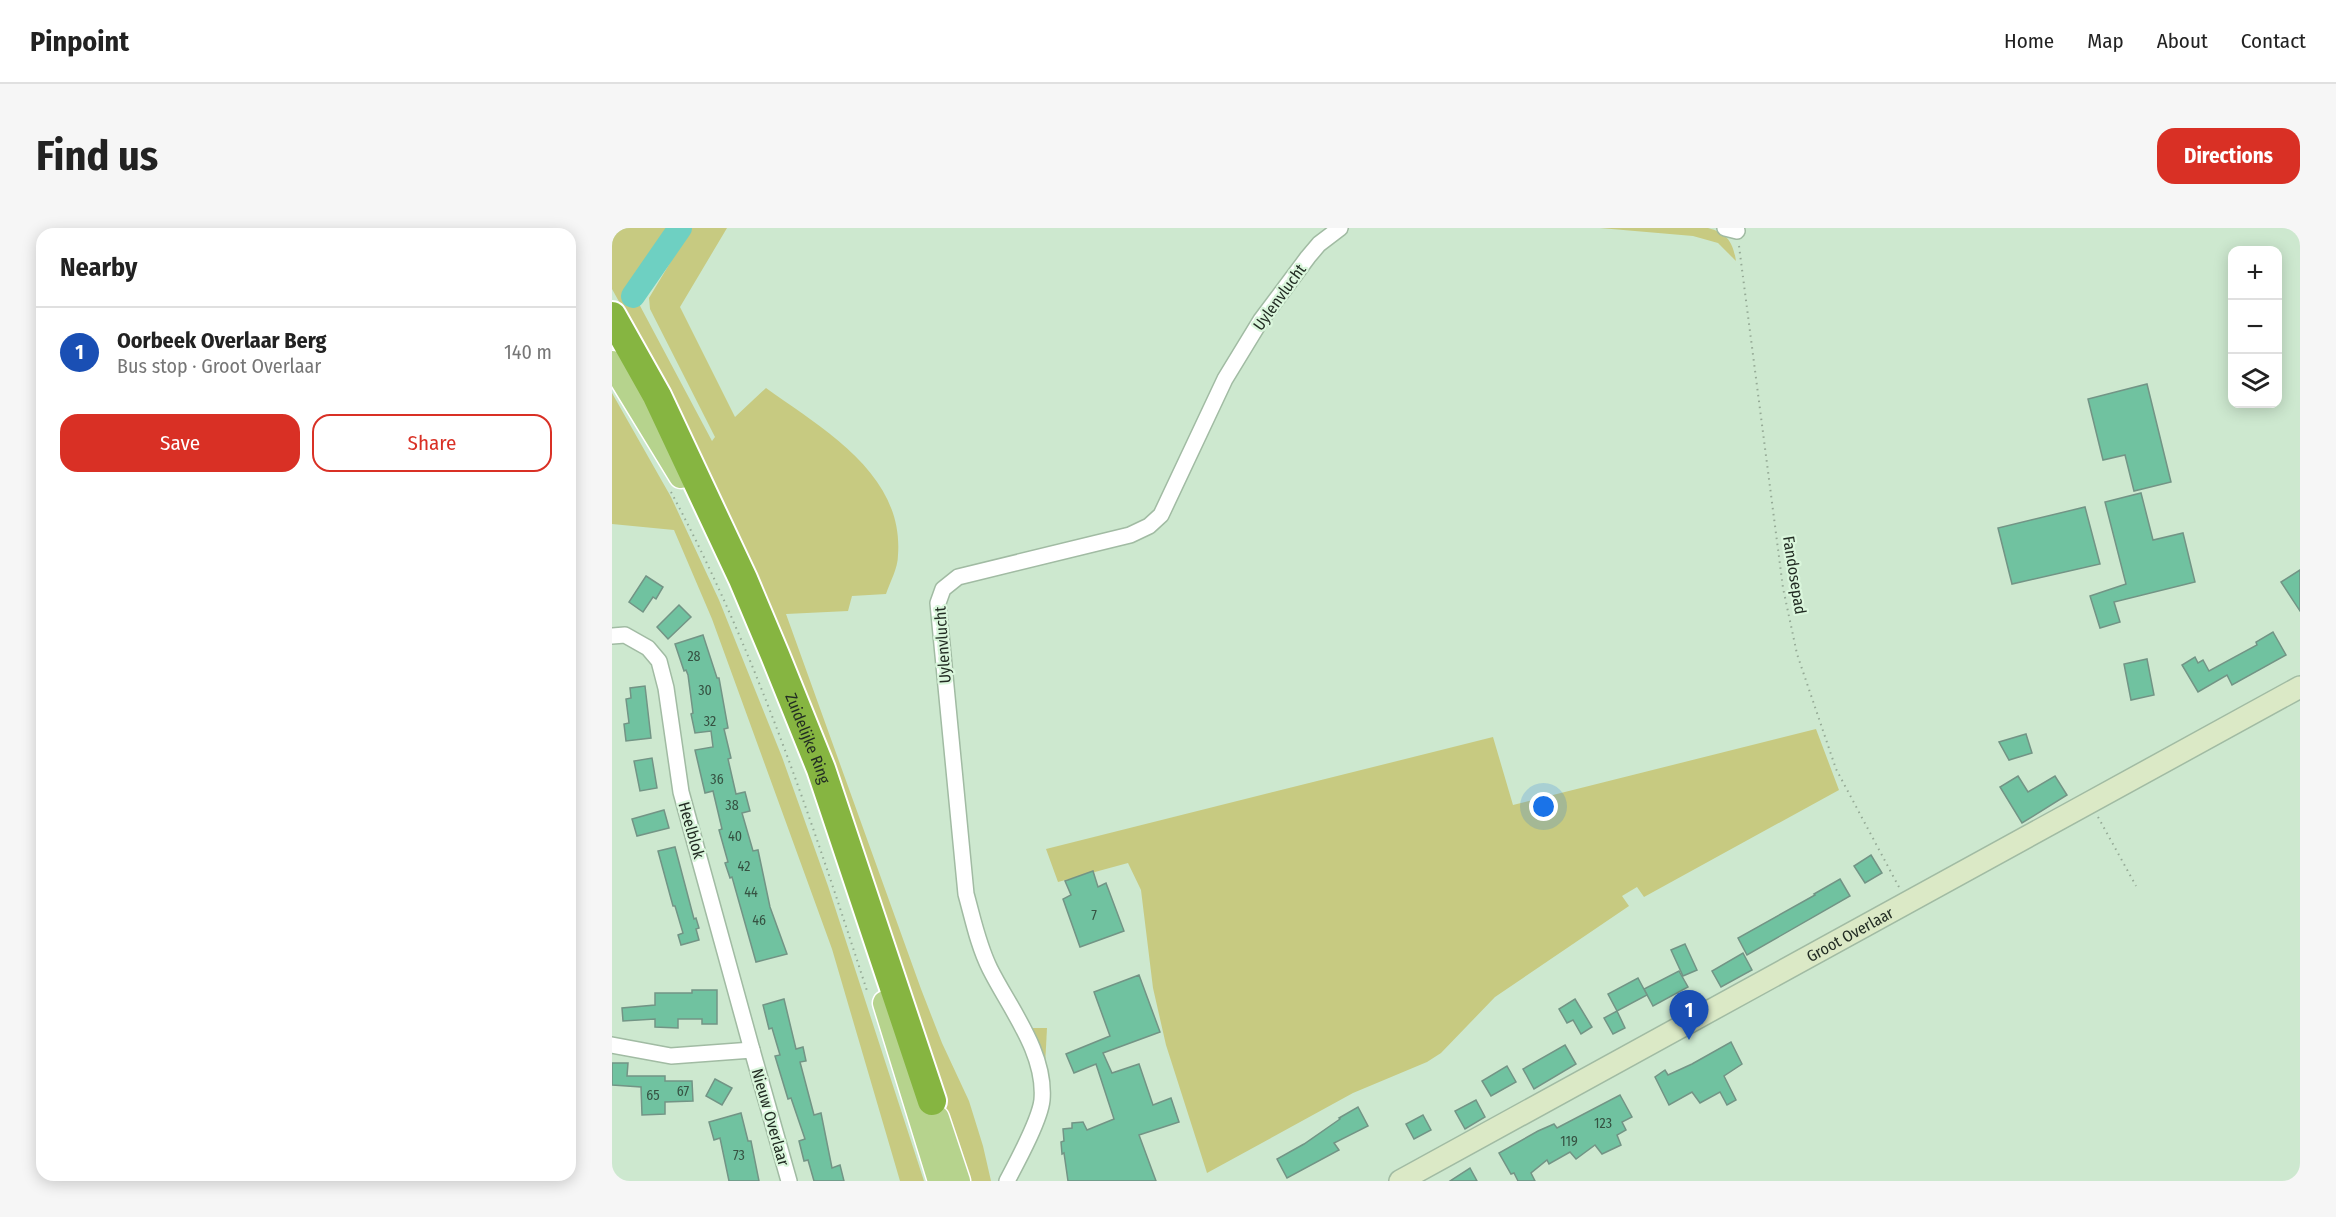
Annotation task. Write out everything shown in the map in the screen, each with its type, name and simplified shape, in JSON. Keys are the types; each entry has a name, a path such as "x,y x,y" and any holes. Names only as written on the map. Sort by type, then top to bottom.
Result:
{"highway":[{"name":"Zuidelijke Ring","path":"614,316 657,396 705,495 821,768 932,1101"}],"main road":[{"name":"Zuidelijke Ring","path":"612,363 668,451 689,491 764,660 806,767 839,862 940,1181"},
{"name":"Groot Overlaar","path":"1400,1181 2300,687"},
{"name":"Zuidelijke Ring","path":"932,1101 958,1181"}],"street":[{"name":"Uylenvlucht","path":"1007,1181 1042,1103 1042,1080 1036,1059 1021,1025 989,968 966,894 938,603 943,589 958,577 1130,535 1149,526 1161,515 1225,379 1261,320 1319,244 1340,228"},
{"name":"Heelblok","path":"612,636 625,635 648,648 658,661 666,688 681,792 752,1050"},
{"name":"Nieuw Overlaar","path":"612,1045 671,1056 752,1050 789,1181"}],"path":[{"name":"Fandosepad","path":"1731,229 1783,588 1797,654 1836,769 1907,902"},
{"path":"672,492 738,632 786,753 868,994"},
{"path":"2089,801 2136,886"}],"green space":[{"path":"612,228 671,228 630,287 712,441 715,437 650,309 649,298 691,228 727,228 680,307 735,417 766,388 812,420 856,456 874,477 888,500 896,526 898,560 886,594 852,596 848,611 786,614 921,989 942,1043 969,1101 991,1181 969,1181 855,832 682,415 612,289"},
{"path":"1600,228 1708,228 1728,239 1736,261 1718,243 1693,236"},
{"path":"612,393 671,497 719,600 782,757 828,886 924,1181 900,1181 832,949 712,619 674,530 612,524"},
{"path":"1816,729 1839,790 1644,897 1637,887 1622,896 1629,906 1495,997 1441,1053 1427,1062 1353,1093 1207,1173 1166,1045 1153,988 1141,890 1128,863 1058,882 1046,849 1493,737 1513,805"},
{"path":"1032,1028 1047,1028 1045,1066"}],"building":[{"path":"2147,384 2171,482 2134,491 2125,455 2103,460 2088,399"},
{"path":"2141,493 2153,540 2183,533 2195,582 2114,602 2120,622 2100,628 2090,596 2126,584 2105,502"},
{"path":"2085,507 2100,564 2012,584 1998,528"},
{"path":"2300,570 2300,611 2281,582"},
{"path":"646,576 663,587 656,599 653,597 643,612 629,602"},
{"path":"679,605 691,617 668,639 657,627"},
{"path":"2273,632 2286,655 2232,685 2227,675 2198,692 2182,665 2195,657 2198,663 2203,660 2209,671 2257,645 2256,642"},
{"path":"703,635 717,678 719,678 728,728 724,729 731,758 728,759 736,794 745,792 750,811 742,813 753,851 758,850 770,907 787,954 756,962 732,877 730,878 725,863 728,862 719,830 722,829 713,791 705,793 695,750 713,747 711,731 695,733 688,675 686,670 684,671 675,644"},
{"path":"2147,659 2154,695 2131,700 2124,664"},
{"path":"645,686 651,738 626,741 624,724 629,723 626,699 631,698 630,688"},
{"path":"2026,734 2032,753 2009,760 1999,742"},
{"path":"652,758 657,788 640,791 634,761"},
{"path":"2018,776 2028,792 2055,776 2067,795 2022,823 2000,787"},
{"path":"664,810 669,828 637,836 632,819"},
{"path":"675,847 694,919 696,918 699,928 696,929 699,940 681,945 678,935 683,933 658,851"},
{"path":"1871,855 1882,873 1865,883 1854,866"},
{"path":"1093,871 1098,887 1106,883 1124,931 1080,947 1063,899 1071,895 1065,881"},
{"path":"1840,879 1850,896 1747,955 1738,938"},
{"path":"1685,944 1697,970 1683,976 1671,950"},
{"path":"1743,953 1752,970 1721,987 1712,971"},
{"path":"1679,971 1688,987 1653,1006 1644,989"},
{"path":"1139,975 1160,1032 1103,1053 1112,1073 1139,1064 1153,1105 1171,1098 1179,1122 1139,1135 1156,1181 1068,1181 1064,1153 1062,1154 1063,1129 1072,1128 1072,1123 1083,1122 1087,1130 1114,1119 1096,1064 1074,1073 1066,1054 1110,1036 1094,992"},
{"path":"1638,978 1647,995 1617,1011 1608,994"},
{"path":"692,990 717,990 717,1024 702,1024 702,1019 678,1019 678,1028 655,1027 655,1019 623,1021 622,1008 655,1005 655,993 692,993"},
{"path":"784,999 796,1049 803,1047 806,1061 800,1062 814,1115 821,1113 832,1168 840,1165 844,1181 814,1181 808,1160 804,1161 799,1141 805,1139 791,1098 788,1099 775,1056 780,1055 772,1028 769,1029 763,1005"},
{"path":"1575,999 1592,1027 1581,1034 1573,1020 1567,1023 1559,1009"},
{"path":"1617,1011 1625,1028 1613,1034 1604,1018"},
{"path":"1731,1042 1742,1064 1724,1076 1736,1100 1727,1105 1720,1092 1700,1103 1692,1092 1669,1105 1655,1077 1665,1070 1668,1075 1692,1064"},
{"path":"1565,1045 1576,1064 1534,1089 1523,1069"},
{"path":"612,1063 628,1063 627,1076 665,1076 665,1081 692,1081 693,1101 665,1102 665,1114 642,1115 641,1087 612,1085"},
{"path":"1507,1066 1516,1082 1491,1096 1482,1081"},
{"path":"715,1079 732,1088 722,1105 706,1096"},
{"path":"1620,1095 1632,1117 1622,1122 1626,1130 1617,1135 1621,1145 1602,1154 1595,1145 1576,1159 1570,1152 1549,1164 1547,1160 1531,1173 1535,1181 1518,1181 1514,1173 1511,1174 1499,1153 1538,1131 1554,1124 1557,1128"},
{"path":"1476,1100 1485,1117 1465,1129 1455,1111"},
{"path":"1358,1107 1368,1126 1334,1143 1339,1150 1287,1178 1277,1159 1304,1144"},
{"path":"741,1113 748,1141 751,1141 759,1181 729,1181 720,1138 714,1140 709,1122"},
{"path":"1423,1115 1431,1130 1414,1139 1406,1124"},
{"path":"1470,1168 1477,1181 1450,1181"}],"waterway":[{"path":"633,296 680,228"}],"place":[{"name":"Oorbeek Overlaar Berg","path":"1689,1040"}]}
